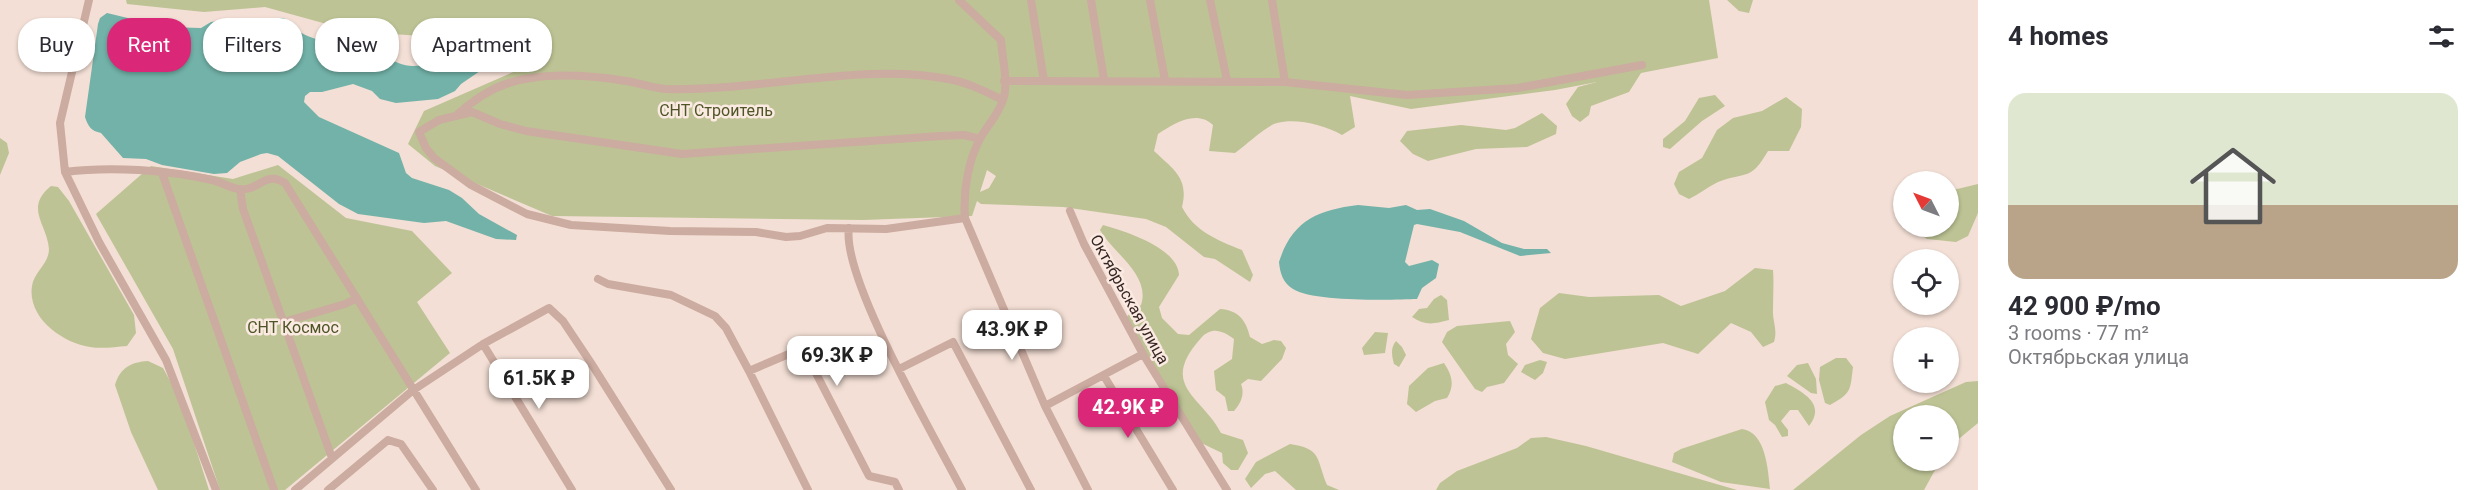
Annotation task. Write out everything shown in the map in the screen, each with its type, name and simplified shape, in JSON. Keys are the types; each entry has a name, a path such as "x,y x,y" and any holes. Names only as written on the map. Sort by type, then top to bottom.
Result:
{"street":[{"path":"88,0 60,123 65,172 99,242 166,360 216,490"},
{"path":"959,0 1001,40 1004,81 1003,100 980,139 970,168 965,218 1045,406 1088,490"},
{"path":"1031,0 1044,81"},
{"path":"1091,0 1104,80"},
{"path":"1150,0 1165,80"},
{"path":"1210,0 1227,80"},
{"path":"1272,0 1285,82"},
{"path":"1004,81 1285,82 1392,95 1518,88 1642,65"},
{"path":"457,114 479,97 505,84 529,78 565,75 600,77 664,89 709,88 864,75 908,76 949,79 1003,100"},
{"path":"965,218 886,229 827,228 800,236 786,237 756,232 630,229 548,221 527,214 471,185 441,165 430,153 419,132 439,120 457,114 478,114 500,124 526,131 682,154 941,136 964,135 980,139"},
{"path":"65,172 110,169 162,173 213,180 240,189 260,184 269,177 276,177 285,183 412,391 477,490"},
{"path":"162,173 274,490"},
{"path":"240,189 243,209 332,458"},
{"name":"Октябрьская улица","path":"1070,211 1084,244 1143,354 1226,489"},
{"path":"849,228 848,244 863,292 899,369 962,490"},
{"path":"598,279 608,284 671,295 715,316 726,328 749,370 808,490"},
{"path":"284,322 345,304 357,298"},
{"path":"295,490 412,391 483,344 549,308 568,330 671,490"},
{"path":"899,369 953,342 1031,490"},
{"path":"483,344 572,490"},
{"path":"749,370 803,348 869,476 895,482 899,490"},
{"path":"1045,406 1143,354"},
{"path":"1104,376 1173,490"},
{"path":"328,490 388,440 401,444 433,490"}],"green space":[{"name":"СНТ Строитель","path":"126,0 1709,0 1718,58 1641,73 1629,92 1591,106 1589,115 1580,122 1572,116 1566,104 1578,87 1597,82 1555,90 1411,109 1350,96 1355,127 1342,135 1310,123 1293,121 1277,123 1235,153 1209,151 1213,125 1206,120 1192,118 1178,123 1158,134 1154,151 1178,175 1184,197 1182,207 1193,222 1215,238 1242,250 1253,275 1250,282 1215,259 1204,257 1166,227 1146,219 1063,207 981,204 977,201 972,216 863,220 552,216 435,166 408,144 424,111 513,72 552,72 552,18 411,18 411,35 399,34 399,18 315,18 315,21 265,7 204,12 127,4","holes":["987,170 996,176 989,188 980,192"]},
{"path":"1727,0 1753,0 1749,13 1739,11"},
{"path":"1715,95 1725,106 1702,121 1670,149 1663,147 1663,139 1685,121 1699,98"},
{"path":"1786,97 1802,109 1801,127 1789,151 1768,151 1752,172 1718,182 1689,199 1679,194 1674,184 1679,172 1702,158 1717,130 1733,118 1762,111"},
{"path":"1542,113 1557,126 1556,134 1527,147 1476,149 1428,161 1413,154 1400,141 1407,131 1461,125 1506,130 1515,128"},
{"path":"0,138 7,143 9,153 0,175"},
{"name":"СНТ Космос","path":"278,165 346,218 412,231 452,273 417,302 450,353 285,490 220,490 173,349 96,214 151,166 233,179"},
{"path":"1978,184 1978,213 1968,236 1956,242 1924,237 1959,237 1959,189"},
{"path":"51,186 58,187 69,201 134,315 136,333 127,346 95,348 80,345 49,327 35,308 32,298 33,281 47,259 49,249 38,209 43,194"},
{"path":"1103,225 1149,242 1170,257 1176,265 1179,275 1159,307 1162,318 1178,334 1189,335 1220,309 1232,311 1240,317 1250,337 1262,344 1274,340 1281,341 1286,348 1282,359 1261,381 1248,379 1241,384 1242,398 1234,411 1228,411 1225,397 1216,390 1214,371 1232,359 1234,339 1218,331 1205,334 1189,354 1183,368 1183,379 1188,390 1221,433 1243,440 1248,453 1238,470 1231,470 1223,463 1222,453 1193,439 1126,317 1141,305 1143,294 1141,284 1136,274 1100,230"},
{"path":"1755,268 1773,270 1775,337 1774,342 1763,347 1751,332 1731,323 1698,354 1663,343 1565,359 1543,353 1531,339 1540,308 1559,293 1589,297 1659,295 1681,306 1725,291"},
{"path":"1441,295 1447,300 1449,320 1430,323 1421,322 1412,317 1419,309 1427,308 1434,299"},
{"path":"1510,321 1515,332 1506,344 1508,355 1518,364 1504,383 1487,387 1482,392 1475,389 1442,342 1447,332 1457,326"},
{"path":"1375,332 1388,333 1385,353 1364,355 1362,348"},
{"path":"1396,341 1406,355 1399,367 1394,364 1392,355"},
{"path":"1836,358 1846,358 1853,367 1852,375 1849,390 1830,405 1825,403 1819,380 1820,367"},
{"path":"1540,360 1547,362 1543,373 1535,380 1521,372 1525,365"},
{"path":"148,361 163,368 180,399 209,490 158,490 131,432 115,385 120,374 127,367"},
{"path":"1444,363 1452,380 1447,398 1435,401 1416,412 1407,404 1409,386 1428,368"},
{"path":"1808,363 1816,379 1817,394 1811,393 1787,376 1797,365"},
{"path":"1978,381 1978,423 1959,439 1959,405 1915,405 1941,393 1959,393 1959,385"},
{"path":"1786,383 1806,395 1814,405 1815,411 1809,426 1798,410 1790,410 1781,421 1788,430 1788,436 1782,437 1769,420 1765,402 1775,386"},
{"path":"1893,415 1893,471 1934,471 1924,490 1793,490 1861,435"},
{"path":"1742,429 1750,432 1761,444 1767,462 1770,489 1721,482 1672,462 1674,453 1681,449"},
{"path":"1546,437 1586,446 1737,490 1436,490 1440,483 1457,471 1517,448 1531,438"},
{"path":"1290,444 1313,452 1319,461 1327,485 1339,490 1296,490 1275,471 1265,474 1251,488 1245,479 1256,462"}],"water":[{"path":"107,13 128,18 107,18 107,72 191,72 191,28 203,27 203,72 303,72 303,33 315,39 315,72 399,72 399,63 411,66 411,72 479,72 455,91 438,99 396,103 380,99 372,91 353,84 322,92 310,92 305,96 304,102 319,117 399,153 406,173 412,178 449,190 462,198 479,214 517,235 516,240 496,239 446,221 424,223 358,214 339,204 278,156 267,153 240,162 227,173 214,174 162,165 146,159 123,158 101,133 90,128 85,117 91,72 95,72 95,45 100,18"},
{"path":"1358,205 1389,208 1406,205 1417,210 1430,209 1464,221 1502,243 1524,249 1547,249 1551,253 1520,256 1460,232 1417,224 1414,225 1405,262 1409,266 1432,260 1439,264 1436,278 1422,288 1417,299 1334,298 1303,293 1290,287 1283,277 1279,262 1291,236 1299,227 1318,214"}]}
